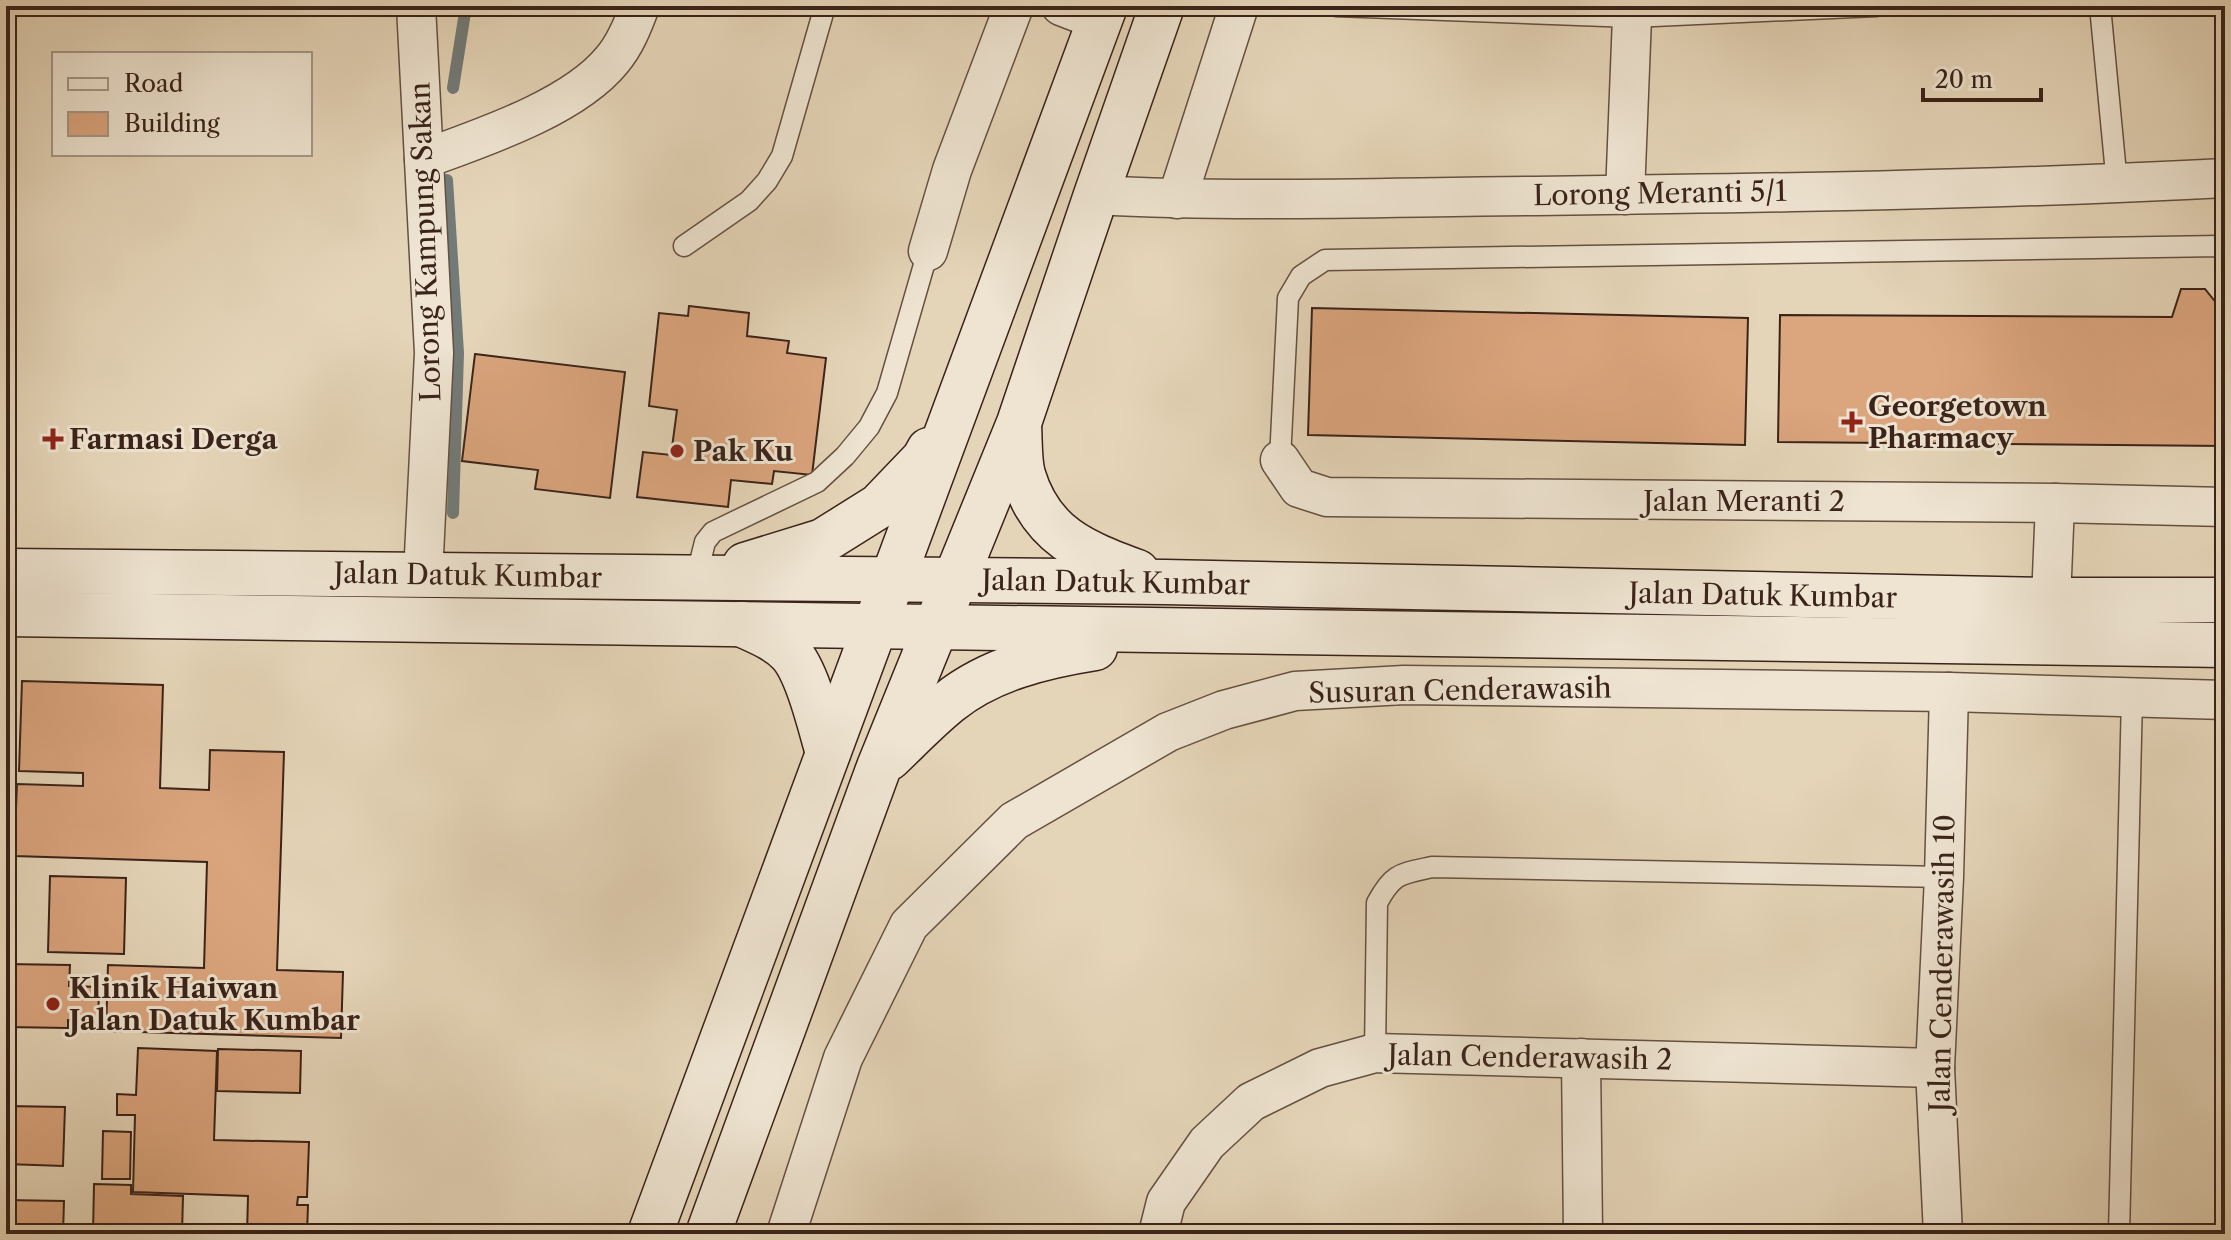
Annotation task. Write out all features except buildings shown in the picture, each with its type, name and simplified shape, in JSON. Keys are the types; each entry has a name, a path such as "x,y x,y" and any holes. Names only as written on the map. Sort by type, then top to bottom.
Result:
{"main road":[{"path":"708,1234 879,767 1019,423 1162,6"},
{"path":"650,1234 893,579 956,403 1088,11"},
{"path":"696,578 823,541 879,506 924,459 956,403"},
{"path":"1019,423 1023,473 1033,500 1051,527 1080,549 1165,582"},
{"name":"Jalan Datuk Kumbar","path":"6,571 1165,582 2051,600 2225,600"},
{"name":"Jalan Datuk Kumbar","path":"6,614 2225,645"},
{"path":"741,624 773,640 790,653 801,669 828,753"},
{"path":"879,767 951,700 994,675 1048,656 1200,631"}],"street":[{"name":"Lorong Kampung Sakan","path":"416,6 434,353 423,575"},
{"path":"424,159 496,133 590,82 613,59 632,28 640,6"},
{"path":"928,251 952,170 1014,6"},
{"path":"1177,199 1239,6"},
{"path":"1625,195 1633,12"},
{"name":"Lorong Meranti 5/1","path":"1096,195 1177,199 1625,195 2117,184 2225,178"},
{"name":"Jalan Meranti 2","path":"1280,460 1299,488 1327,497 2225,507"},
{"path":"2051,600 2055,503"},
{"name":"Susuran Cenderawasih","path":"786,1234 843,1058 909,925 1014,821 1168,732 1224,710 1295,691 1404,685 1949,692 2225,700"},
{"name":"Jalan Cenderawasih 10","path":"1943,1234 1935,1068 1949,692"},
{"name":"Jalan Cenderawasih 2","path":"1158,1234 1166,1202 1207,1143 1251,1102 1320,1068 1375,1053 1935,1068"},
{"path":"1581,1058 1583,1234"}],"lane":[{"path":"684,246 749,201 767,181 782,156 825,6"},
{"path":"1336,6 1633,12 1876,6"},
{"path":"2100,6 2117,184"},
{"path":"1280,460 1288,298 1301,276 1325,260 2225,248"},
{"path":"696,578 705,542 713,532 817,482 845,456 869,427 887,393 928,251"},
{"path":"2119,1234 2132,697"},
{"path":"1375,1053 1377,903 1386,886 1400,874 1432,867 1944,877"}],"waterway":[{"path":"453,88 466,6"},
{"path":"447,180 458,353 453,513"}],"place":[{"name":"Georgetown Pharmacy","path":"1852,422"},
{"name":"Farmasi Derga","path":"53,439"},
{"name":"Pak Ku","path":"677,451"},
{"name":"Klinik Haiwan Jalan Datuk Kumbar","path":"53,1004"}]}
